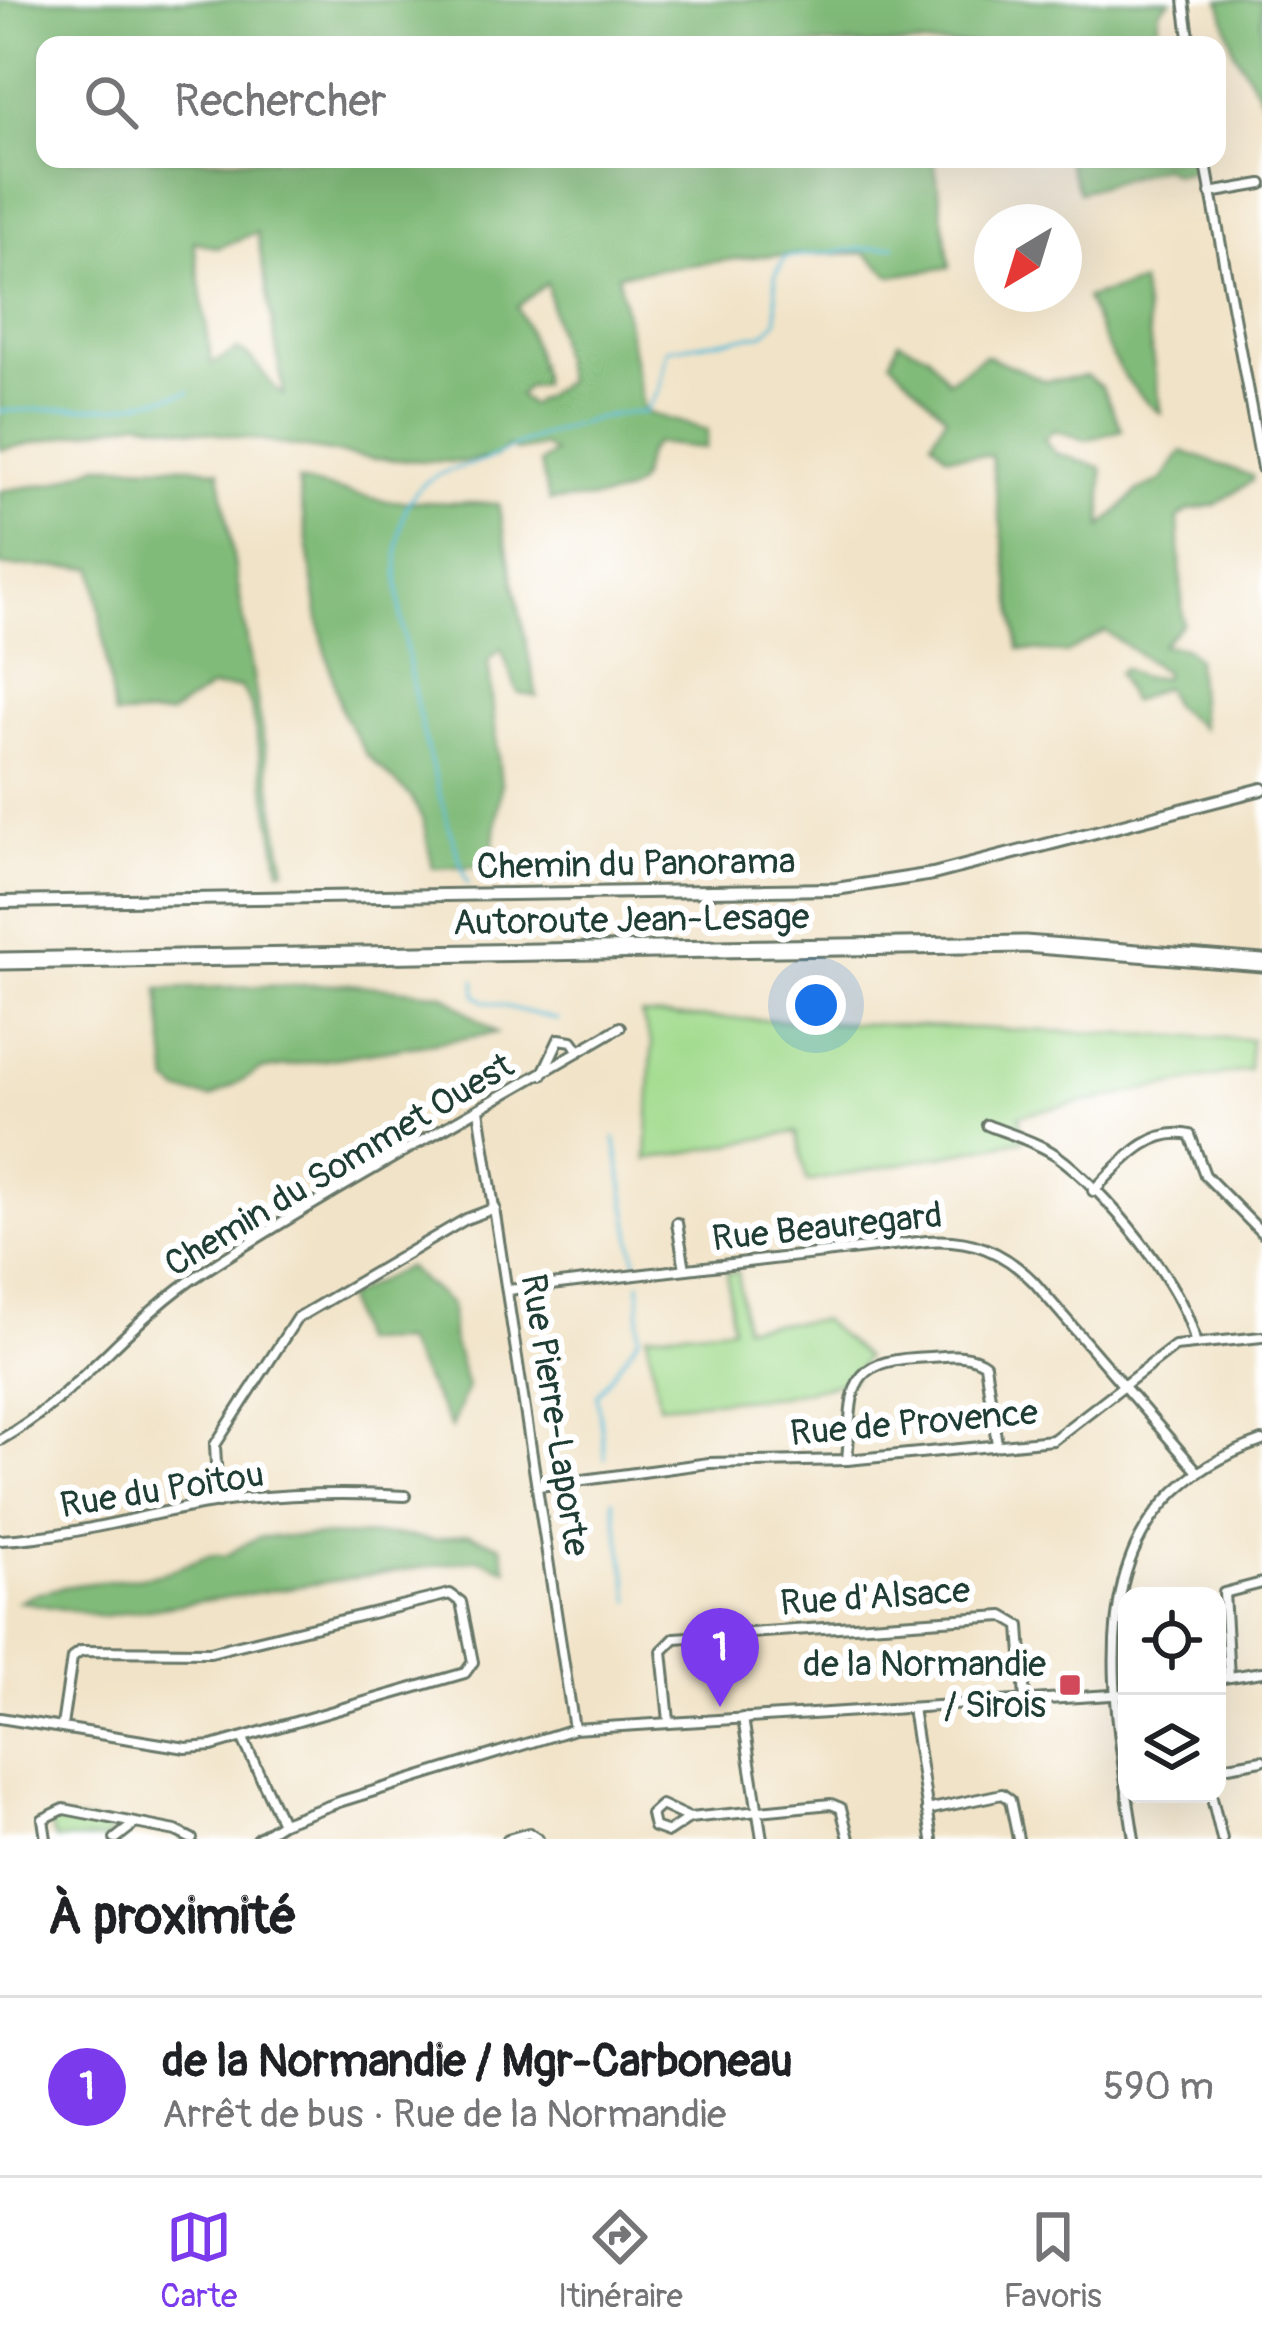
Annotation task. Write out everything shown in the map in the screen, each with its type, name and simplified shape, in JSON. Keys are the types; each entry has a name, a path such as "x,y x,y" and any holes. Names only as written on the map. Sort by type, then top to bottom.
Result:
{"highway":[{"name":"Autoroute Jean-Lesage","path":"0,961 1025,944 1262,963"}],"street":[{"path":"1184,0 1189,36"},
{"path":"1206,168 1262,468"},
{"path":"1210,193 1262,184"},
{"name":"Chemin du Panorama","path":"0,902 836,889 934,874 1262,789"},
{"name":"Chemin du Sommet Ouest","path":"0,1440 57,1402 134,1327 201,1273 620,1027"},
{"name":"Chemin du Sommet Ouest","path":"541,1076 559,1040 572,1041 579,1051"},
{"name":"Rue Pierre-Laporte","path":"479,1110 574,1729"},
{"path":"986,1125 1058,1157 1093,1191 1172,1286 1192,1322 1195,1342"},
{"path":"1093,1191 1156,1137 1178,1132 1196,1142 1205,1174 1262,1233"},
{"path":"218,1503 215,1445 236,1404 297,1318 414,1247 495,1208"},
{"path":"677,1223 685,1269"},
{"name":"Rue Beauregard","path":"508,1290 927,1241 977,1244 1024,1273 1198,1472"},
{"name":"Rue de Provence","path":"539,1486 709,1463 847,1460 1053,1440 1157,1357 1195,1342 1262,1336"},
{"path":"847,1460 858,1380 873,1364 897,1359 966,1356 985,1364 997,1444"},
{"path":"1118,1735 1112,1696 1112,1633 1126,1568 1155,1514 1198,1472 1262,1441"},
{"name":"Rue du Poitou","path":"0,1540 97,1530 218,1503 359,1493 405,1496"},
{"path":"1229,1677 1224,1593 1262,1583"},
{"path":"0,1718 186,1748 244,1741 465,1673 473,1661 461,1602 450,1594 226,1649 77,1652 71,1661 62,1726"},
{"name":"Rue d'Alsace","path":"669,1721 662,1651 675,1638 1004,1616 1020,1626 1025,1700"},
{"path":"1226,1678 1262,1672"},
{"path":"257,1839 282,1823 574,1729 1120,1695"},
{"path":"912,1708 932,1839"},
{"path":"743,1718 762,1839"},
{"path":"244,1741 282,1823"},
{"path":"1226,1766 1262,1760"},
{"path":"927,1810 1003,1794 1010,1800 1018,1839"},
{"path":"1129,1803 1134,1839"},
{"path":"1213,1803 1222,1839"},
{"path":"688,1818 670,1805 651,1814 654,1827 668,1832 688,1818 831,1804 841,1808 849,1839"},
{"path":"46,1839 43,1819 56,1810 135,1823 193,1839"},
{"path":"115,1839 135,1823"},
{"path":"508,1839 529,1833 538,1839"}],"green space":[{"path":"0,0 1171,0 1159,10 1157,36 36,36 36,168 935,168 950,267 892,276 865,253 760,256 618,274 644,412 708,430 705,448 655,443 634,486 613,496 549,501 540,463 554,453 544,446 516,451 508,446 495,457 462,462 374,459 139,421 0,450","holes":["257,232 284,394 251,358 237,350 212,364 194,241 218,248","547,283 565,382 530,405 519,396 526,387 542,384 517,307"]},
{"path":"1220,0 1262,0 1262,99 1234,51"},
{"path":"1070,168 1159,168 1079,192"},
{"path":"1164,168 1196,168 1195,171 1174,174"},
{"path":"1141,283 1161,413 1125,376 1086,298"},
{"path":"899,341 929,355 948,381 985,355 1046,381 1087,376 1102,388 1122,430 1086,440 1054,430 1044,439 1055,453 1102,468 1102,527 1138,491 1162,480 1182,451 1252,476 1252,481 1215,505 1189,510 1178,518 1183,623 1162,645 1186,648 1196,658 1201,728 1173,706 1164,687 1130,702 1118,673 1123,668 1141,677 1163,678 1164,672 1105,631 1066,653 1019,649 991,456 946,455 932,440 946,416 891,361"},
{"path":"99,465 192,466 219,471 285,869 280,870 251,706 241,687 210,688 169,715 114,716 94,568 0,566 0,491 55,483"},
{"path":"298,481 384,501 498,504 537,697 518,693 501,649 488,661 501,784 491,866 433,868 423,820 411,797 366,754 342,712 321,633"},
{"path":"349,984 443,994 496,1033 260,1070 211,1098 180,1092 169,1083 159,989"},
{"path":"641,1015 1251,1039 1249,1070 1019,1115 1023,1140 807,1182 796,1132 647,1160 652,1044"},
{"path":"406,1267 451,1305 452,1337 467,1387 451,1428 403,1341 358,1342 345,1298"},
{"path":"738,1272 744,1326 822,1320 865,1357 851,1381 780,1396 659,1405 647,1334 732,1327 727,1273"},
{"path":"469,1534 501,1546 507,1569 478,1559 103,1616 19,1601 76,1585 170,1571 204,1557 225,1556 258,1537 397,1535 433,1540"},
{"path":"57,1817 105,1825 110,1833 106,1839 55,1839 49,1823"}],"waterway":[{"path":"468,884 427,747 403,632 400,534 410,500 439,474 590,420 644,413 659,390 667,349 763,334 777,321 775,276 785,257 895,246"},
{"path":"0,411 117,407 190,392"},
{"path":"471,916 471,934"},
{"path":"475,980 476,995 484,1001 558,1020"},
{"path":"615,1138 637,1268"},
{"path":"605,1458 597,1395 639,1337 640,1283"},
{"path":"613,1499 631,1601"}],"place":[{"name":"de la Normandie / Sirois","path":"1070,1685"},
{"name":"de la Normandie / Mgr-Carboneau","path":"720,1707"}]}
